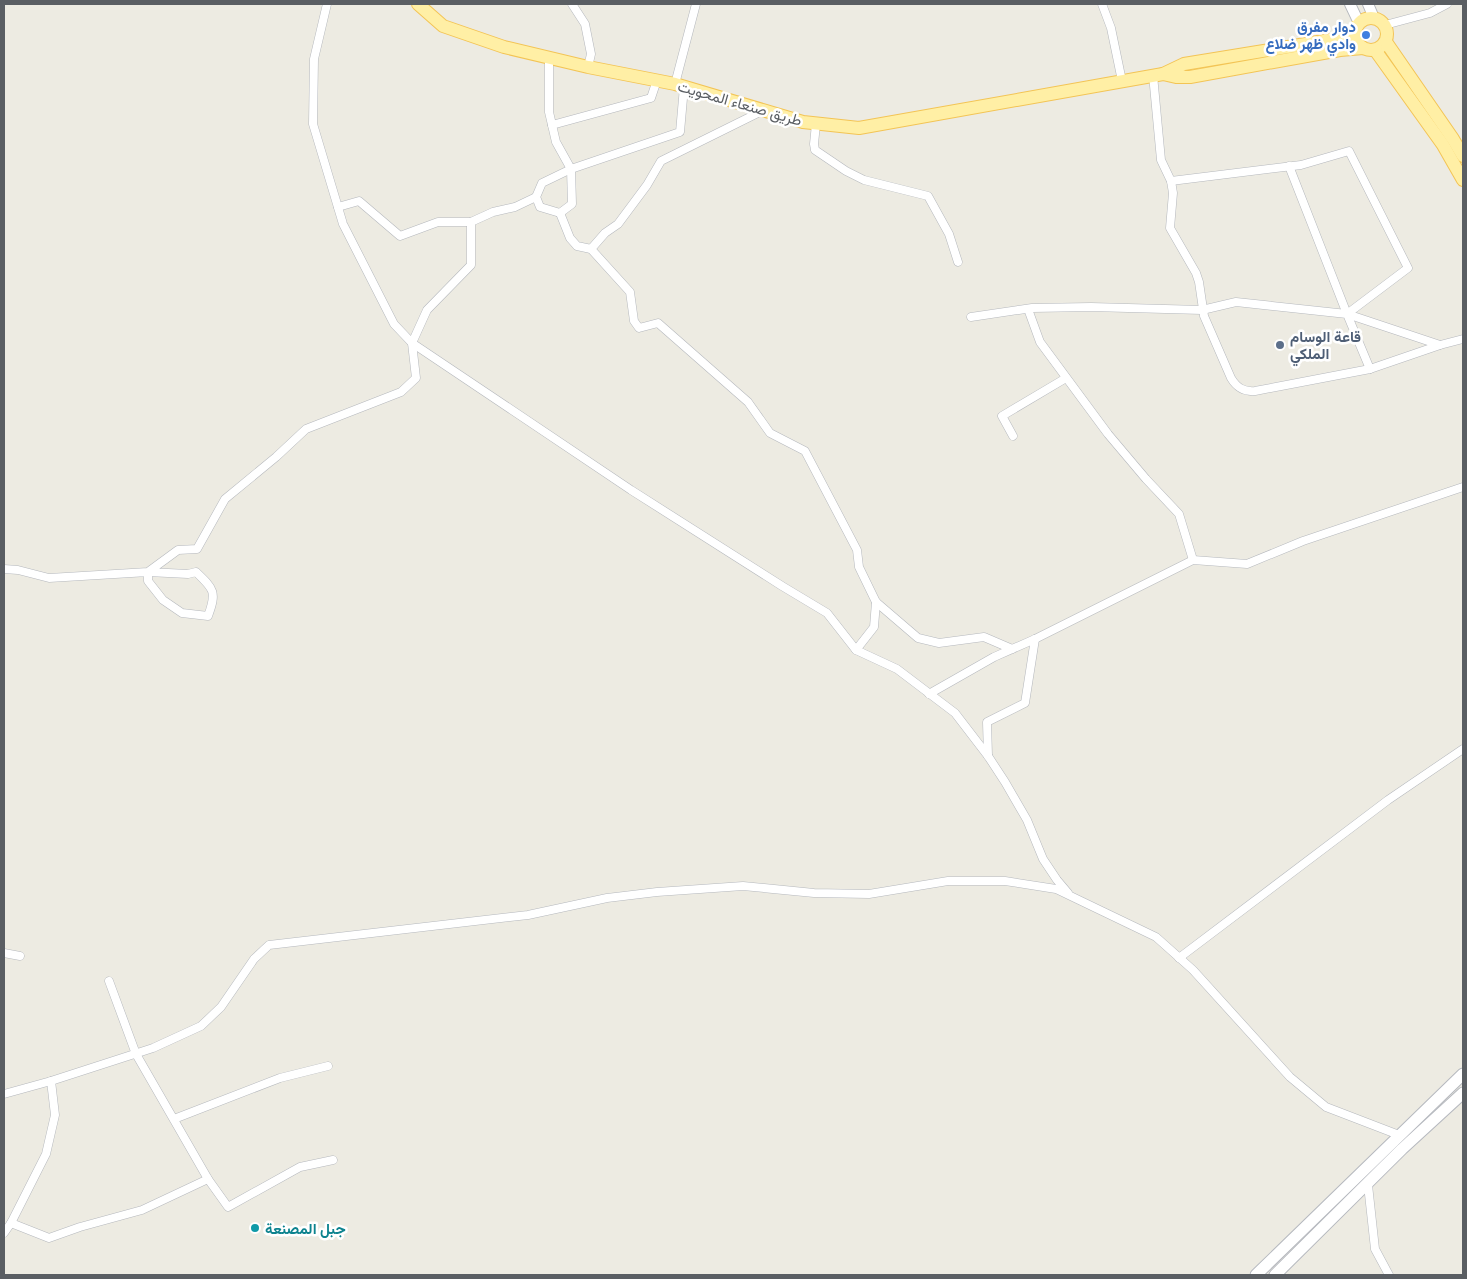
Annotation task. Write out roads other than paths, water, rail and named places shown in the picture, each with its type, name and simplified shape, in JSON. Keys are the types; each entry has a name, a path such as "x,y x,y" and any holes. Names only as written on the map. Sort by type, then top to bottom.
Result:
{"main road":[{"name":"طريق صنعاء المحويت","path":"418,4 443,26 504,47 588,67 657,80 804,122 860,128 1158,74 1184,64 1330,40 1357,28"},
{"path":"1374,47 1388,36 1380,22 1369,18 1357,28 1358,44 1374,47 1453,139 1463,156"},
{"name":"طريق صنعاء المحويت","path":"1158,74 1190,77 1340,50 1374,47"},
{"path":"1374,47 1443,145 1463,180"},
{"path":"1256,1275 1463,1074"},
{"path":"1275,1275 1368,1185 1402,1149 1463,1093"},
{"path":"1342,1191 1352,1200"}],"street":[{"path":"327,4 314,59 314,124 343,224 394,324 412,343 631,490 827,613 856,650 897,669 955,713 988,756 1027,820 1043,858 1057,880 1071,896"},
{"path":"572,4 585,24 591,54 588,67"},
{"path":"338,208 359,201 400,236 438,222 471,222 493,212 515,208 536,197 542,183 571,169 680,132 679,86 696,4"},
{"path":"1102,4 1112,28 1122,81"},
{"path":"1350,4 1357,28"},
{"path":"1368,4 1380,22 1430,13 1447,4"},
{"path":"548,58 549,112 556,142 571,169 572,204 560,213"},
{"path":"1158,74 1160,154 1162,165 1171,181 1173,199 1169,220 1170,228 1198,278 1202,310 1233,382 1238,387 1246,391 1255,391 1370,369 1463,339"},
{"path":"552,125 651,98 657,80"},
{"path":"592,249 605,233 618,224 647,185 661,161 762,111"},
{"path":"816,124 814,144 816,150 846,171 864,180 928,196 949,234 958,262"},
{"path":"1171,181 1301,165 1349,151 1408,268 1347,314"},
{"path":"1289,166 1370,369"},
{"path":"536,197 540,207 560,213"},
{"path":"560,213 570,238 576,246 592,249 630,292 634,321 639,328 658,323 748,402 770,433 805,452 857,550 858,567 876,602 918,638 939,642 984,637 1012,649"},
{"path":"148,572 178,550 197,549 225,499 276,457 306,429 400,392 416,378 412,343 427,310 471,265 471,222"},
{"path":"971,317 1028,309 1091,307 1202,310 1236,302 1347,314 1440,345"},
{"path":"1028,309 1040,342 1066,378 1108,434 1179,514 1193,560"},
{"path":"1013,436 1002,416 1066,378"},
{"path":"929,694 1012,649 1193,560 1247,564 1303,541 1463,487"},
{"path":"4,569 18,570 49,578 148,572 188,574 196,572 211,586 214,601 208,616 182,613 163,600 148,581 148,572"},
{"path":"856,650 874,627 876,602"},
{"path":"988,756 987,722 1025,703 1035,639"},
{"path":"1179,958 1388,800 1463,749"},
{"path":"4,1094 136,1054 201,1026 221,1007 254,959 269,945 528,915 606,898 657,892 743,886 814,893 869,894 948,881 1005,881 1056,889 1156,937 1193,970 1290,1077 1326,1107 1399,1135"},
{"path":"4,954 20,956"},
{"path":"109,982 136,1054 208,1179 228,1207 300,1167 333,1160"},
{"path":"174,1119 280,1078 328,1066"},
{"path":"4,1233 46,1154 55,1115 52,1081"},
{"path":"11,1223 49,1238 80,1227 142,1210 208,1179"},
{"path":"1368,1185 1375,1249 1389,1275"}],"place":[{"name":"دوار مفرق وادي ظهر ضلاع","path":"1366,35"},
{"name":"قاعة الوسام الملكي","path":"1280,345"},
{"name":"جبل المصنعة","path":"255,1228"}]}
